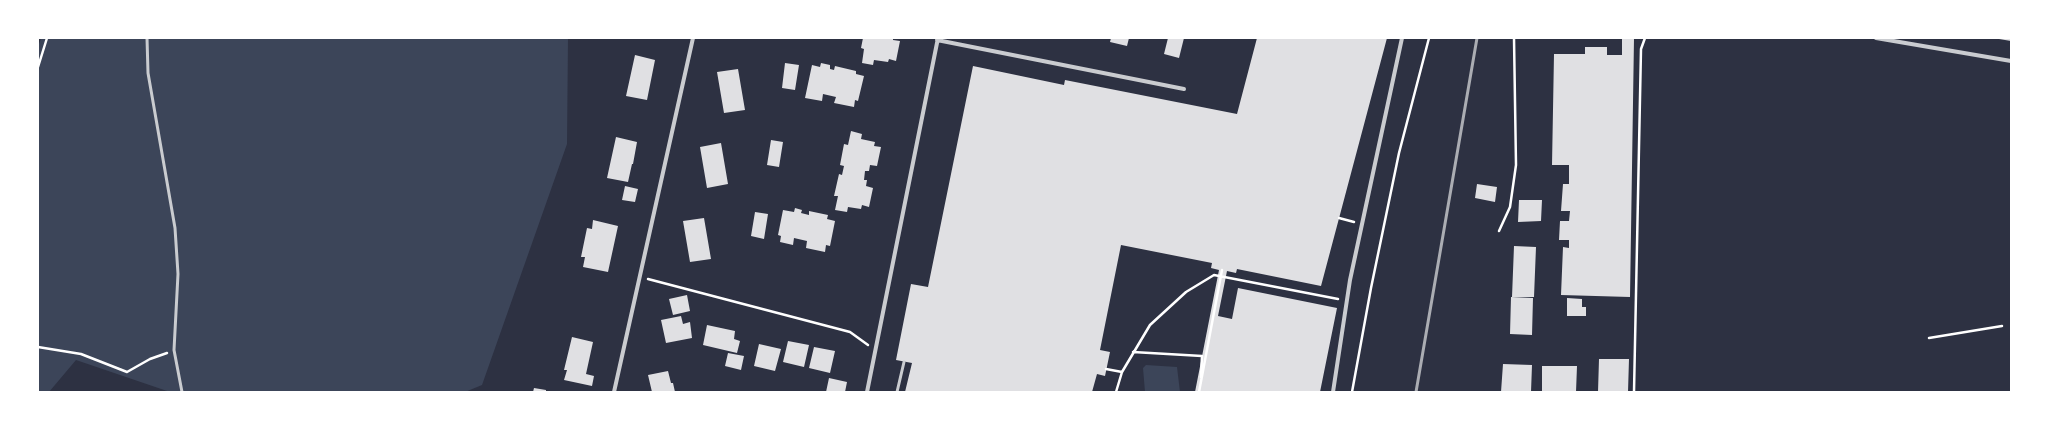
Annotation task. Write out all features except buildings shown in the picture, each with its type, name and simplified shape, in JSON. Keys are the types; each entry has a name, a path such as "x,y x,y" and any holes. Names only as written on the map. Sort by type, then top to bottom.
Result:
{"street":[{"path":"614,392 693,38"},
{"path":"1333,392 1347,301 1362,223 1402,38"},
{"path":"1876,38 2011,61"},
{"path":"867,392 938,39 1184,89"}],"lane":[{"path":"147,38 148,73 175,228 178,274 174,350 182,392"},
{"path":"897,392 904,362"}],"path":[{"path":"38,67 47,38"},
{"path":"1352,392 1371,288 1399,153 1429,38"},
{"path":"1499,231 1510,207 1516,166 1514,38"},
{"path":"1634,392 1641,50 1645,38"},
{"path":"1339,218 1362,223"},
{"path":"1199,392 1222,270"},
{"path":"1116,392 1122,372 1150,325 1186,292 1214,275 1347,301"},
{"path":"640,277 850,332 875,350"},
{"path":"1929,338 2002,326"},
{"path":"38,347 81,354 127,372 150,359 174,350"},
{"path":"1133,352 1202,356 1200,387"},
{"path":"1106,369 1122,372"}],"shaded area":[{"path":"41,38 568,38 567,144 482,385 465,392 170,392 76,360 49,392 38,392 38,47"},
{"path":"1146,365 1177,367 1180,392 1145,392 1143,368"}],"railway":[{"path":"1416,392 1477,38"}]}
